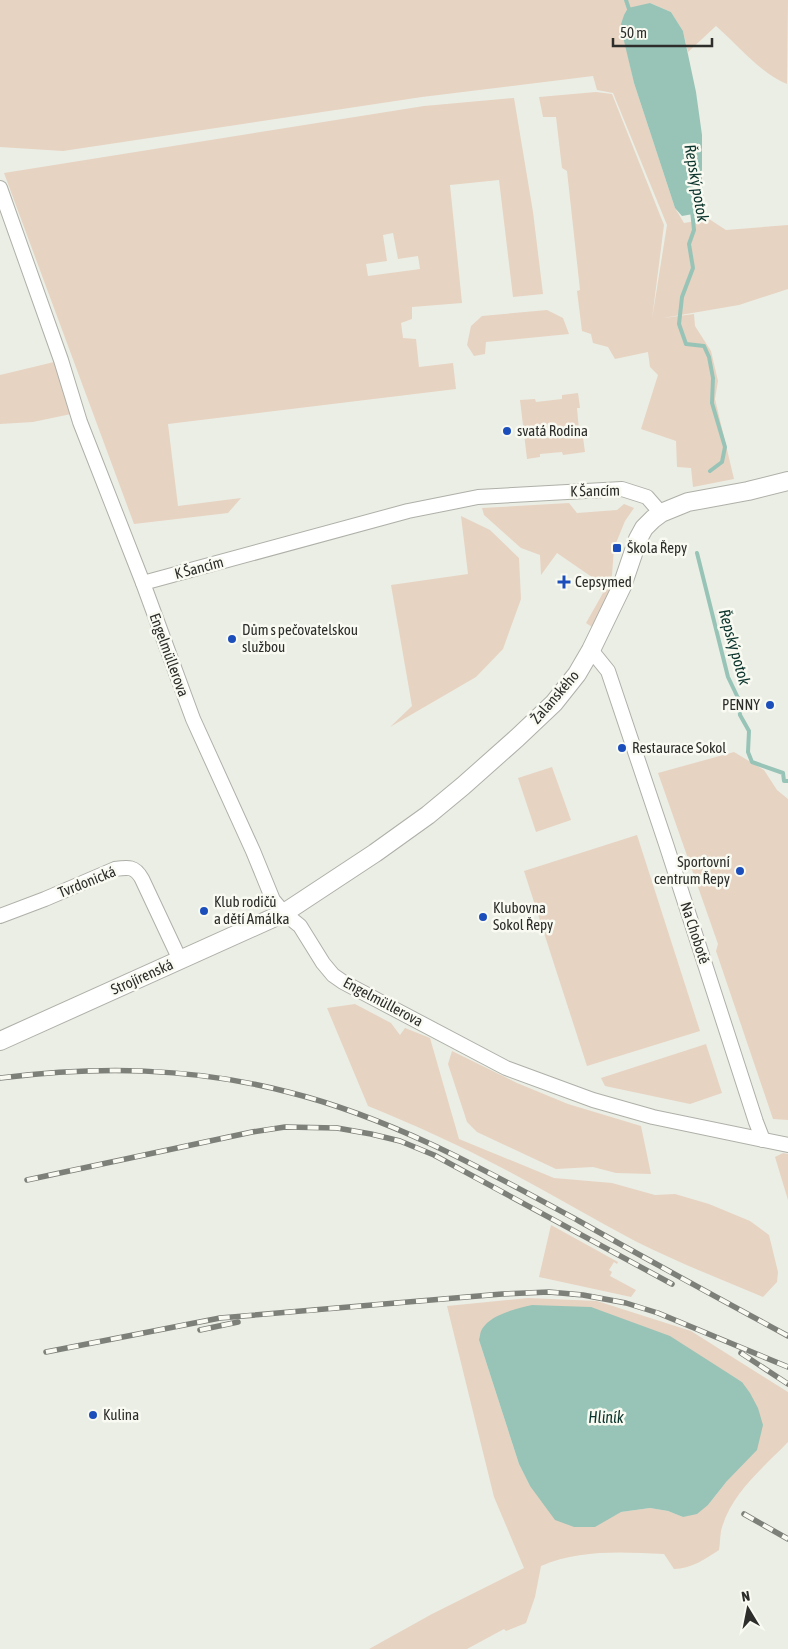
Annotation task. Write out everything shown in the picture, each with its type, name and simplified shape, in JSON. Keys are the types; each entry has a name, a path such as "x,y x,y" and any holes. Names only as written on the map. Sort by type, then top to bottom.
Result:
{"street":[{"path":"0,188 61,360 80,422 143,583"},
{"name":"Žalanského","path":"284,913 375,853 428,814 463,786 554,703 577,674 591,650 622,586 638,539 649,523 661,513 688,502 748,491 788,481"},
{"name":"K Šancím","path":"143,583 408,511 478,498 622,489 647,497 661,513"},
{"name":"Engelmüllerova","path":"143,583 193,719 253,851 273,900 284,913 300,926 323,963 333,974 343,982 506,1068 592,1100 653,1116 763,1140"},
{"name":"Na Chobotě","path":"591,650 608,671 763,1140"},
{"name":"Tvrdonická","path":"0,916 115,869 133,869 139,872 180,960"},
{"name":"Strojírenská","path":"0,1041 284,913"},
{"path":"763,1140 788,1145"}],"shaded area":[{"path":"0,0 788,0 787,84 758,66 716,26 688,52 683,31 671,12 650,3 621,24 634,83 675,208 684,223 709,219 726,230 788,225 788,289 739,305 663,318 694,314 695,326 711,351 718,381 715,399 734,479 693,487 691,468 677,467 676,441 641,429 658,375 650,367 648,352 615,359 608,347 593,343 591,334 582,331 577,291 580,290 567,171 562,168 556,117 543,117 539,97 596,92 612,94 664,225 652,319 667,225 613,93 597,90 593,76 422,97 63,151 0,147"},
{"path":"514,98 533,212 543,294 513,297 499,180 450,185 462,303 412,307 412,319 401,323 403,338 416,339 419,367 453,363 456,389 168,424 178,506 241,498 228,513 134,524 4,173 424,106","holes":["393,233 398,259 418,256 420,269 368,276 366,264 387,261 383,235"]},
{"path":"547,310 563,318 569,334 486,342 485,354 474,356 467,345 471,326 482,316"},
{"path":"54,362 71,414 33,422 0,424 0,375"},
{"path":"578,393 580,408 577,408 579,430 582,430 585,452 563,455 562,452 540,454 540,457 527,459 520,400 535,399 536,402 562,399 562,395"},
{"path":"569,503 577,513 617,510 624,504 634,508 625,521 614,548 611,589 592,627 586,623 603,593 596,587 599,582 557,553 541,575 540,555 521,548 484,515 482,508"},
{"path":"461,516 490,530 519,558 521,599 503,649 476,677 390,727 412,706 391,585 468,574"},
{"name":"Sportovní centrum Řepy","path":"734,752 764,770 777,790 788,799 788,1120 773,1119 716,951 718,944 658,773"},
{"path":"552,767 571,820 536,832 518,778"},
{"path":"637,835 700,1031 587,1066 524,871"},
{"path":"355,1004 391,1023 400,1035 405,1028 430,1038 459,1139 554,1178 612,1183 655,1195 675,1194 709,1204 750,1221 769,1235 778,1272 777,1282 763,1297 699,1270 635,1241 472,1153 368,1106 327,1008"},
{"path":"706,1044 722,1093 690,1104 605,1086 601,1078"},
{"path":"452,1051 517,1083 568,1104 641,1126 651,1174 616,1173 593,1167 556,1169 477,1132 467,1122 448,1064"},
{"path":"783,1153 788,1154 788,1200 775,1157"},
{"path":"551,1225 618,1262 617,1264 614,1262 609,1270 612,1272 610,1276 636,1290 631,1297 539,1277"},
{"path":"528,1298 597,1301 691,1331 788,1392 788,1442 749,1482 732,1505 721,1531 719,1550 698,1563 674,1569 664,1554 602,1553 571,1557 541,1566 535,1597 526,1623 506,1631 504,1629 467,1649 369,1649 432,1614 524,1568 494,1497 447,1306","holes":["479,1340 729,1374 742,1382 727,1481 708,1505 683,1517 668,1511 650,1508 621,1512 530,1486 519,1464"]}],"water":[{"path":"650,3 671,12 683,31 696,92 702,135 702,186 704,201 700,210 693,214 682,216 675,208 634,83 621,24 628,8"},
{"name":"Hliník","path":"532,1305 591,1307 670,1336 742,1382 758,1408 763,1425 757,1450 727,1481 708,1505 697,1514 683,1517 668,1511 650,1508 621,1512 595,1527 574,1527 555,1520 530,1486 519,1464 479,1340 482,1329 491,1319"}],"waterway":[{"name":"Řepský potok","path":"626,0 630,12"},
{"name":"Řepský potok","path":"692,210 694,230 689,244 693,268 682,297 679,324 686,344 704,346 709,357 713,378 712,403 725,447 722,462 710,471"},
{"name":"Řepský potok","path":"697,553 728,677 739,700 740,715 749,731 748,752 752,762 783,773 784,781 788,781"}],"railway":[{"path":"0,1078 37,1074 109,1071 181,1073 252,1084 327,1103 401,1131 473,1165 788,1336"},
{"path":"27,1180 252,1132 285,1127 337,1128 400,1141 434,1155 672,1284"},
{"path":"46,1352 220,1318 502,1294 549,1292 583,1295 626,1303 658,1313 788,1367"},
{"path":"200,1330 238,1322"},
{"path":"741,1353 788,1384"},
{"path":"744,1514 788,1539"}],"place":[{"name":"svatá Rodina","path":"507,431"},
{"name":"Škola Řepy","path":"617,548"},
{"name":"Cepsymed","path":"564,582"},
{"name":"Dům s pečovatelskou službou","path":"232,639"},
{"name":"PENNY","path":"770,705"},
{"name":"Restaurace Sokol","path":"622,748"},
{"name":"Sportovní centrum Řepy","path":"740,871"},
{"name":"Klub rodičů a dětí Amálka","path":"204,911"},
{"name":"Klubovna Sokol Řepy","path":"483,917"},
{"name":"Kulina","path":"93,1415"}]}
